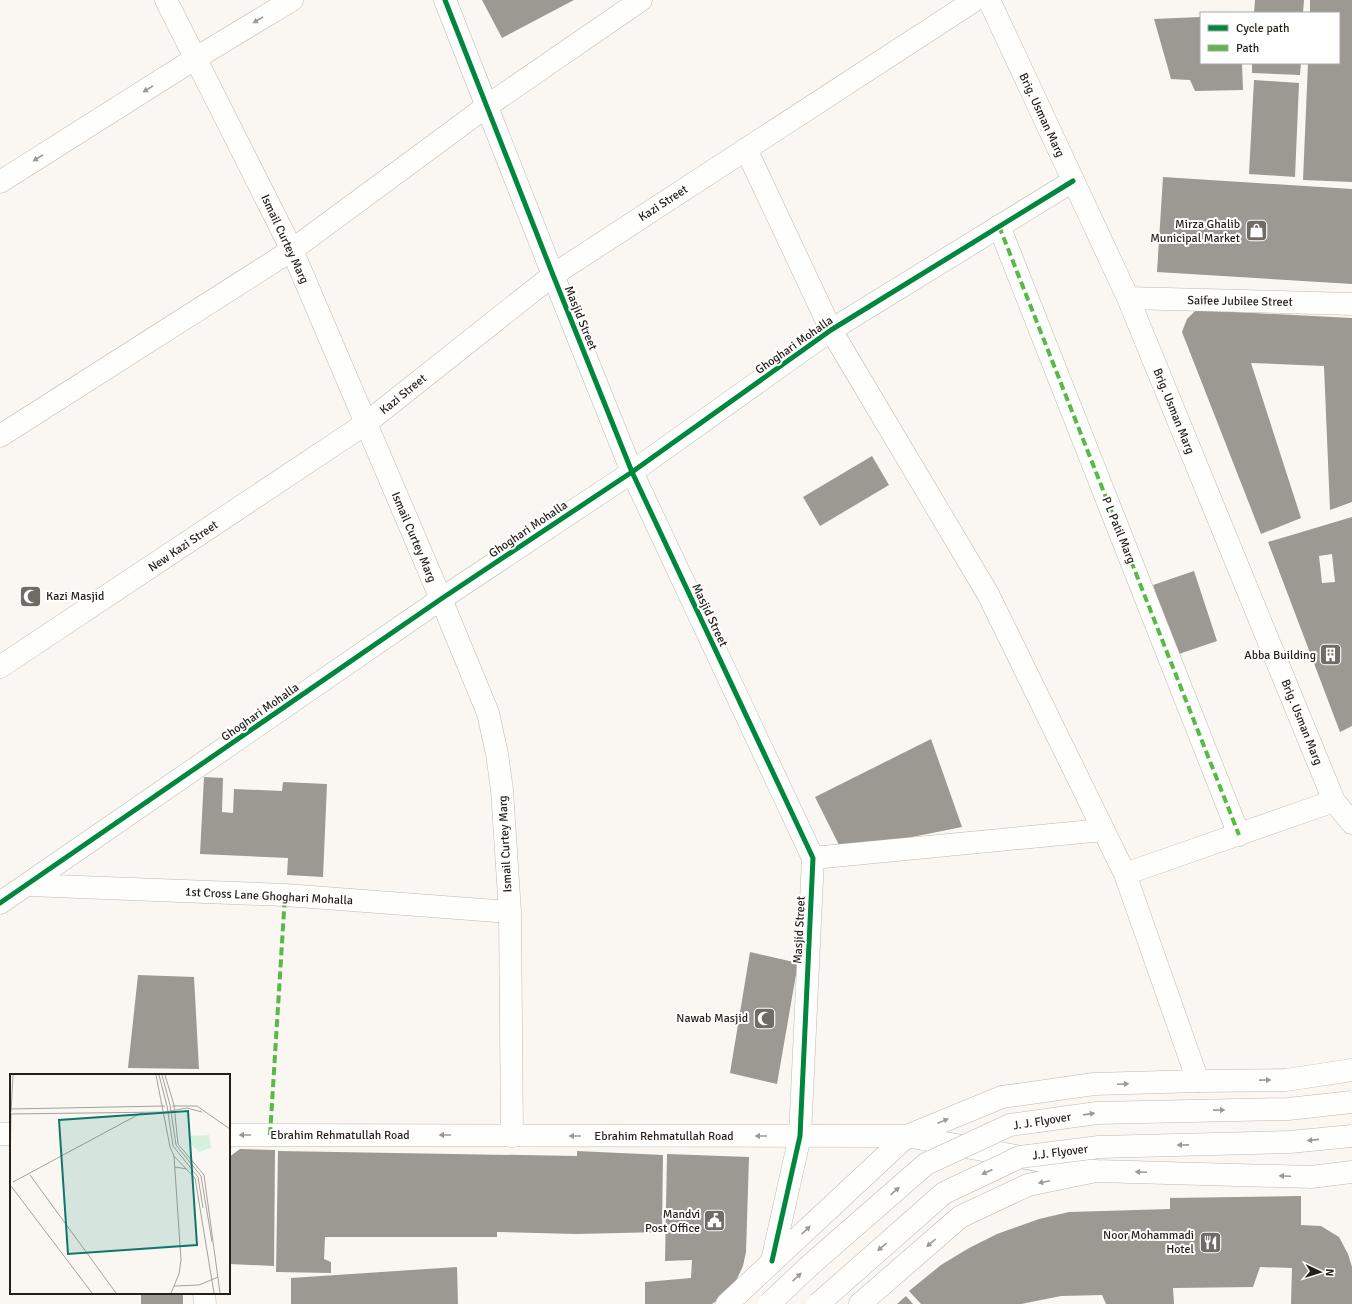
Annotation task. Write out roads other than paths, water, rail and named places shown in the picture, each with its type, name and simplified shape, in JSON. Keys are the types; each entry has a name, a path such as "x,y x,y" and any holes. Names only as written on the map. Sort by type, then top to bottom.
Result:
{"street":[{"name":"Ismail Curtey Marg","path":"166,0 292,250 488,713 498,754 502,790 510,912 512,1136"},
{"path":"0,182 196,58 292,0"},
{"name":"Masjid Street","path":"445,0 632,472 813,858 800,1136 772,1261"},
{"path":"0,436 292,250 487,106 641,0"},
{"name":"Kazi Street","path":"366,424 553,275 975,0"},
{"name":"Brig. Usman Marg","path":"989,0 1128,298 1334,801 1352,823"},
{"path":"746,149 831,330 988,594 1125,874 1198,1081"},
{"name":"Ghoghari Mohalla","path":"0,904 441,599 632,472 831,330 1073,181"},
{"name":"P L Patil Marg","path":"999,226 1239,835"},
{"name":"Saifee Jubilee Street","path":"1128,298 1352,304"},
{"name":"New Kazi Street","path":"0,667 366,424"},
{"path":"1125,874 1334,801"},
{"path":"813,858 1103,830"},
{"name":"1st Cross Lane Ghoghari Mohalla","path":"28,885 285,895 510,912"},
{"path":"727,1304 907,1136 1002,1097 1094,1084 1286,1080 1352,1070"},
{"name":"J. J. Flyover","path":"769,1304 808,1267 926,1164 1010,1125 1097,1113 1288,1109 1352,1102"},
{"name":"Ebrahim Rehmatullah Road","path":"230,1135 907,1136 1096,1171"},
{"name":"J.J. Flyover","path":"818,1304 944,1192 1020,1157 1099,1147 1290,1142 1352,1136"},
{"path":"860,1304 960,1217 1028,1185 1096,1171 1311,1177 1352,1172"},
{"path":"204,1294 205,1304"}],"place":[{"name":"Mirza Ghalib Municipal Market","path":"1256,231"},
{"name":"Kazi Masjid","path":"30,596"},
{"name":"Abba Building","path":"1331,655"},
{"name":"Nawab Masjid","path":"764,1018"},
{"name":"Mandvi Post Office","path":"715,1221"},
{"name":"Noor Mohammadi Hotel","path":"1210,1242"}]}
